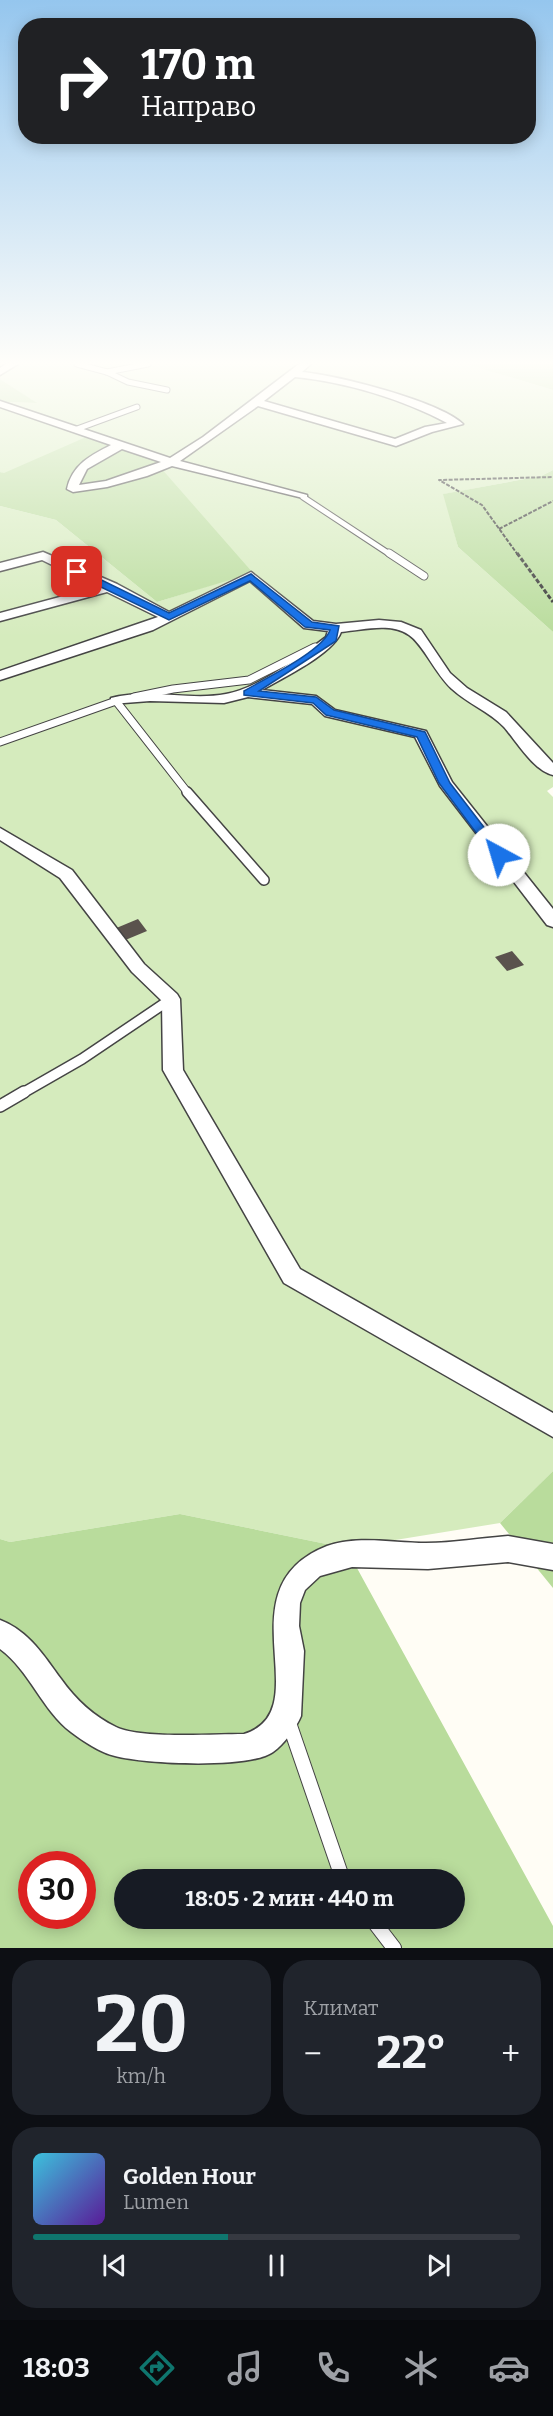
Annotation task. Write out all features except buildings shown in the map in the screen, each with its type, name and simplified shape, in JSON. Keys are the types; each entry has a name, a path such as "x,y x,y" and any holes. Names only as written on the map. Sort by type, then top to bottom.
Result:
{"street":[{"path":"101,455 90,460 74,478 73,489 143,474 182,455"},
{"path":"150,455 303,497"},
{"path":"0,567 43,556 169,616"},
{"path":"0,676 148,627 251,576 309,625 336,628 379,624 401,626 416,633 445,676 462,691 501,715 545,765 553,770"},
{"path":"0,617 112,587"},
{"path":"116,701 150,697 224,699 248,693 318,650 332,639 336,628"},
{"path":"248,693 316,700 330,712 421,735 452,793 553,921"},
{"path":"0,833 66,874 138,968 171,999 173,1070 292,1276 553,1426"},
{"path":"0,1633 22,1649 57,1698 80,1722 114,1742 144,1748 244,1748 263,1742 287,1716 290,1651 286,1626 287,1603 296,1581 311,1567 330,1558 352,1554 428,1556 508,1549 553,1557"}],"lane":[{"path":"303,497 424,576"},
{"path":"0,742 116,701 150,693 249,680 310,650 328,639 336,628"},
{"path":"116,701 185,790 264,879"},
{"path":"0,1106 82,1059 171,999"},
{"path":"287,1716 339,1869"},
{"path":"379,1929 394,1948"}],"path":[{"path":"553,477 439,480 482,505 553,602"},
{"path":"500,529 553,501"}],"green space":[{"path":"0,455 553,455 553,470 541,476 444,494 458,547 553,632 553,787 547,791 553,797 553,1471 500,1523 346,1548 180,1514 10,1542 0,1539 0,506 56,520 157,602 253,572 0,472"},
{"path":"45,455 143,455 153,459 253,573 157,602 56,520 0,506 0,472 4,473"},
{"path":"553,470 553,632 458,547 443,494 541,476"},
{"path":"553,1471 553,1588 500,1523"},
{"path":"180,1514 346,1548 553,1926 553,1948 0,1948 0,1539 10,1542"}],"route":[{"path":"77,572 169,616 251,576 309,625 336,628 332,639 318,650 248,693 316,700 330,712 421,735 445,783 499,855"}]}
